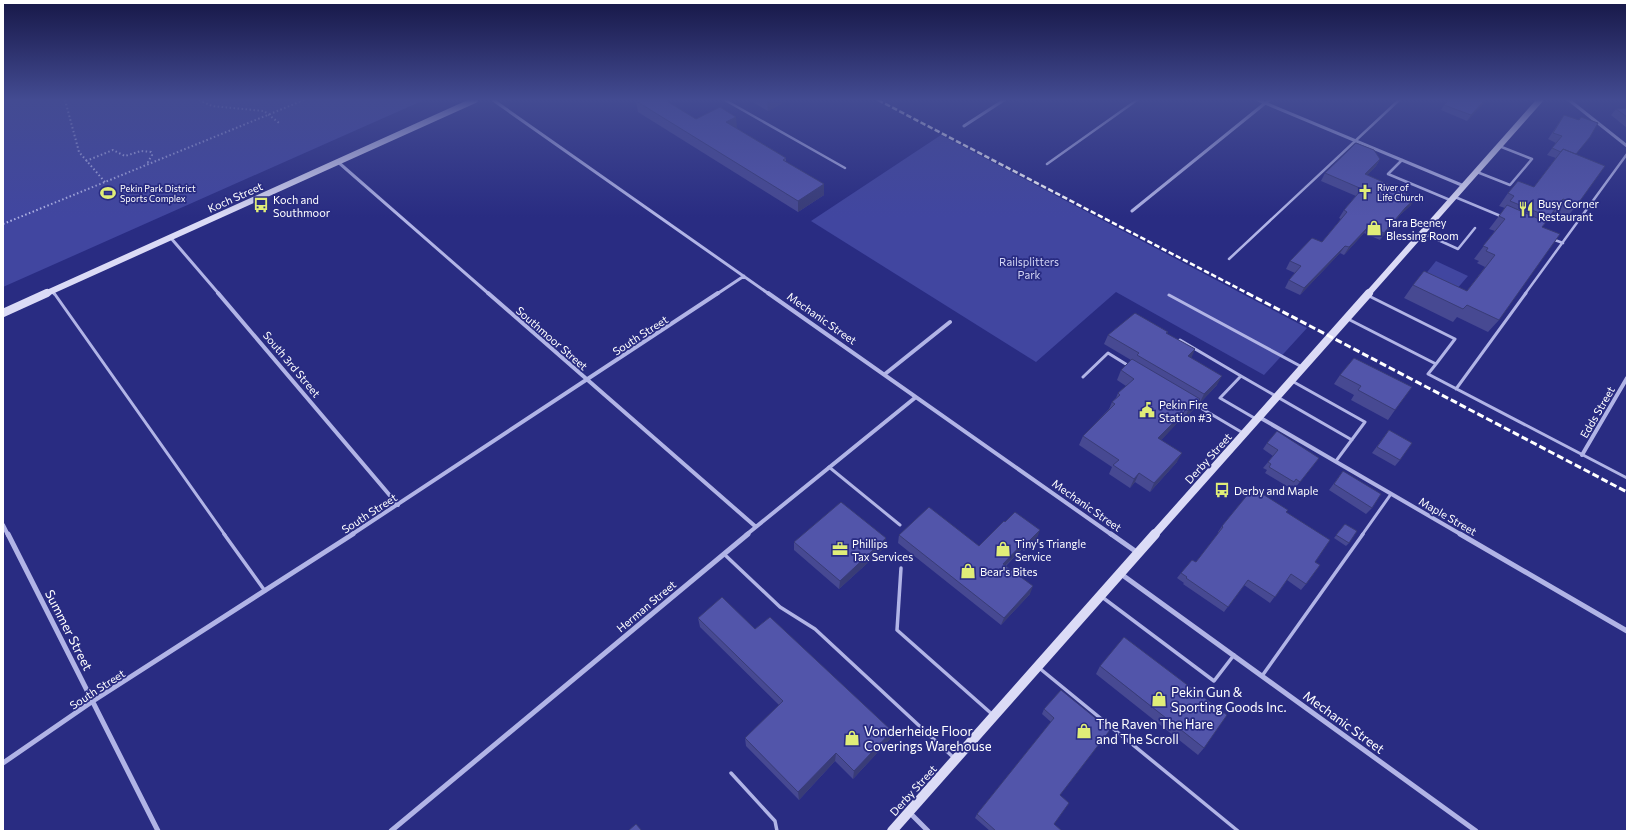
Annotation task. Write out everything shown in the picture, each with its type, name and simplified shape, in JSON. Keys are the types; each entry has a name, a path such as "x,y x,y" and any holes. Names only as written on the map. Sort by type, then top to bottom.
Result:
{"main road":[{"name":"Koch Street","path":"3,313 389,139"},
{"name":"Derby Street","path":"892,831 1506,139"}],"street":[{"name":"Mechanic Street","path":"549,139 1139,553"},
{"path":"1132,211 1221,139"},
{"path":"1351,139 1464,186"},
{"path":"1618,139 1627,146"},
{"name":"Southmoor Street","path":"338,162 756,527"},
{"name":"South 3rd Street","path":"170,237 398,505"},
{"name":"South Street","path":"3,762 94,701 398,505 744,276"},
{"path":"885,374 950,322"},
{"name":"Edds Street","path":"1582,455 1627,378"},
{"name":"Herman Street","path":"391,831 723,554 916,397"},
{"name":"Maple Street","path":"1258,418 1336,461 1627,631"},
{"name":"Summer Street","path":"3,525 94,701 158,831"},
{"name":"Mechanic Street","path":"1121,574 1476,831"},
{"path":"908,812 928,831"}],"lane":[{"path":"795,139 845,168"},
{"path":"1047,164 1082,139"},
{"path":"1229,259 1358,139"},
{"path":"1477,172 1510,185 1532,159 1500,146"},
{"path":"1456,389 1627,154"},
{"path":"1402,160 1388,174 1505,218"},
{"path":"1423,233 1458,249 1475,228"},
{"path":"1548,237 1563,243"},
{"path":"52,291 265,591"},
{"path":"1169,295 1303,368"},
{"path":"1367,295 1455,339 1428,374 1627,478"},
{"path":"1347,318 1436,364"},
{"path":"1180,340 1352,440"},
{"path":"1083,377 1108,353 1134,369"},
{"path":"1241,376 1220,398 1258,418"},
{"path":"1292,381 1366,422 1336,461"},
{"path":"1187,400 1244,434"},
{"path":"829,467 900,525"},
{"path":"1262,676 1391,494"},
{"path":"723,554 780,607 815,628 956,759"},
{"path":"901,568 897,630 994,716"},
{"path":"1101,596 1214,681 1234,655"},
{"path":"1038,667 1238,831"},
{"path":"731,773 775,821 777,831"}],"path":[{"path":"75,139 79,152 105,182"},
{"path":"3,224 210,139"},
{"path":"86,161 113,150 125,156 142,150 147,150 152,155 148,162 150,164"}],"green space":[{"name":"Pekin Park District Sports Complex","path":"3,139 336,139 3,287"},
{"name":"Railsplitters Park","path":"935,139 948,139 1307,328 1264,375 1116,292 1036,362 811,221"},
{"path":"1436,261 1468,276 1455,291 1424,276"}],"building":[{"path":"697,139 754,139 786,158 783,160 824,184 798,201"},
{"path":"1560,139 1588,139 1576,154 1563,149 1561,152 1552,148"},
{"path":"1356,143 1374,150 1380,159 1365,174 1416,198 1405,208 1384,233 1369,226 1349,247 1345,246 1304,288 1289,280 1301,266 1290,261 1312,238 1322,242 1347,212 1344,210 1362,189 1325,173"},
{"path":"1563,149 1605,166 1577,205 1563,199 1549,217 1510,201 1514,196 1508,193 1518,181 1534,187"},
{"path":"1507,205 1546,222 1542,227 1560,234 1499,320 1467,305 1463,309 1413,285 1424,271 1467,291 1495,255 1486,251 1488,248 1483,246 1505,219 1499,216"},
{"path":"1135,313 1168,332 1166,333 1195,349 1188,356 1222,376 1204,394 1137,355 1139,353 1108,335"},
{"path":"1354,358 1412,387 1395,410 1358,390 1361,386 1340,375"},
{"path":"1132,359 1200,399 1188,411 1186,409 1158,438 1182,453 1154,483 1139,473 1134,479 1113,465 1119,460 1083,436 1115,404 1112,402 1120,395 1118,393 1134,379 1121,370"},
{"path":"1389,430 1412,443 1400,460 1377,447"},
{"path":"1277,431 1319,458 1300,482 1296,479 1294,482 1269,467 1271,464 1268,462 1278,450 1267,443"},
{"path":"1343,471 1381,494 1372,508 1334,484"},
{"path":"1253,488 1288,510 1286,512 1330,540 1315,562 1320,565 1306,584 1291,574 1275,597 1248,580 1228,607 1181,573 1192,560 1196,562 1223,527 1222,526"},
{"path":"841,502 886,538 840,581 794,542"},
{"path":"929,507 979,546 1015,512 1040,530 1027,543 1025,541 1003,564 1033,586 1004,618 899,535"},
{"path":"1345,524 1357,531 1349,543 1336,535"},
{"path":"722,597 755,629 770,617 892,731 854,771 836,753 798,792 745,738 783,701 698,618"},
{"path":"1124,637 1227,715 1204,748 1100,666"},
{"path":"1061,690 1110,730 1060,795 1069,803 1054,824 1062,831 996,831 977,814 1054,718 1044,709"},
{"path":"636,824 642,831 628,831"}],"railway":[{"path":"952,139 1249,294"},
{"path":"1247,293 1627,492"}],"place":[{"name":"River of Life Church","path":"1365,192"},
{"name":"Pekin Park District Sports Complex","path":"108,193"},
{"name":"Koch and Southmoor","path":"261,205"},
{"name":"Busy Corner Restaurant","path":"1526,209"},
{"name":"Tara Beeney Blessing Room","path":"1374,228"},
{"name":"Pekin Fire Station #3","path":"1147,410"},
{"name":"Derby and Maple","path":"1222,490"},
{"name":"Phillips Tax Services","path":"840,549"},
{"name":"Tiny's Triangle Service","path":"1003,549"},
{"name":"Bear's Bites","path":"968,571"},
{"name":"Pekin Gun & Sporting Goods Inc.","path":"1159,699"},
{"name":"The Raven The Hare and The Scroll","path":"1084,731"},
{"name":"Vonderheide Floor Coverings Warehouse","path":"852,738"}]}
